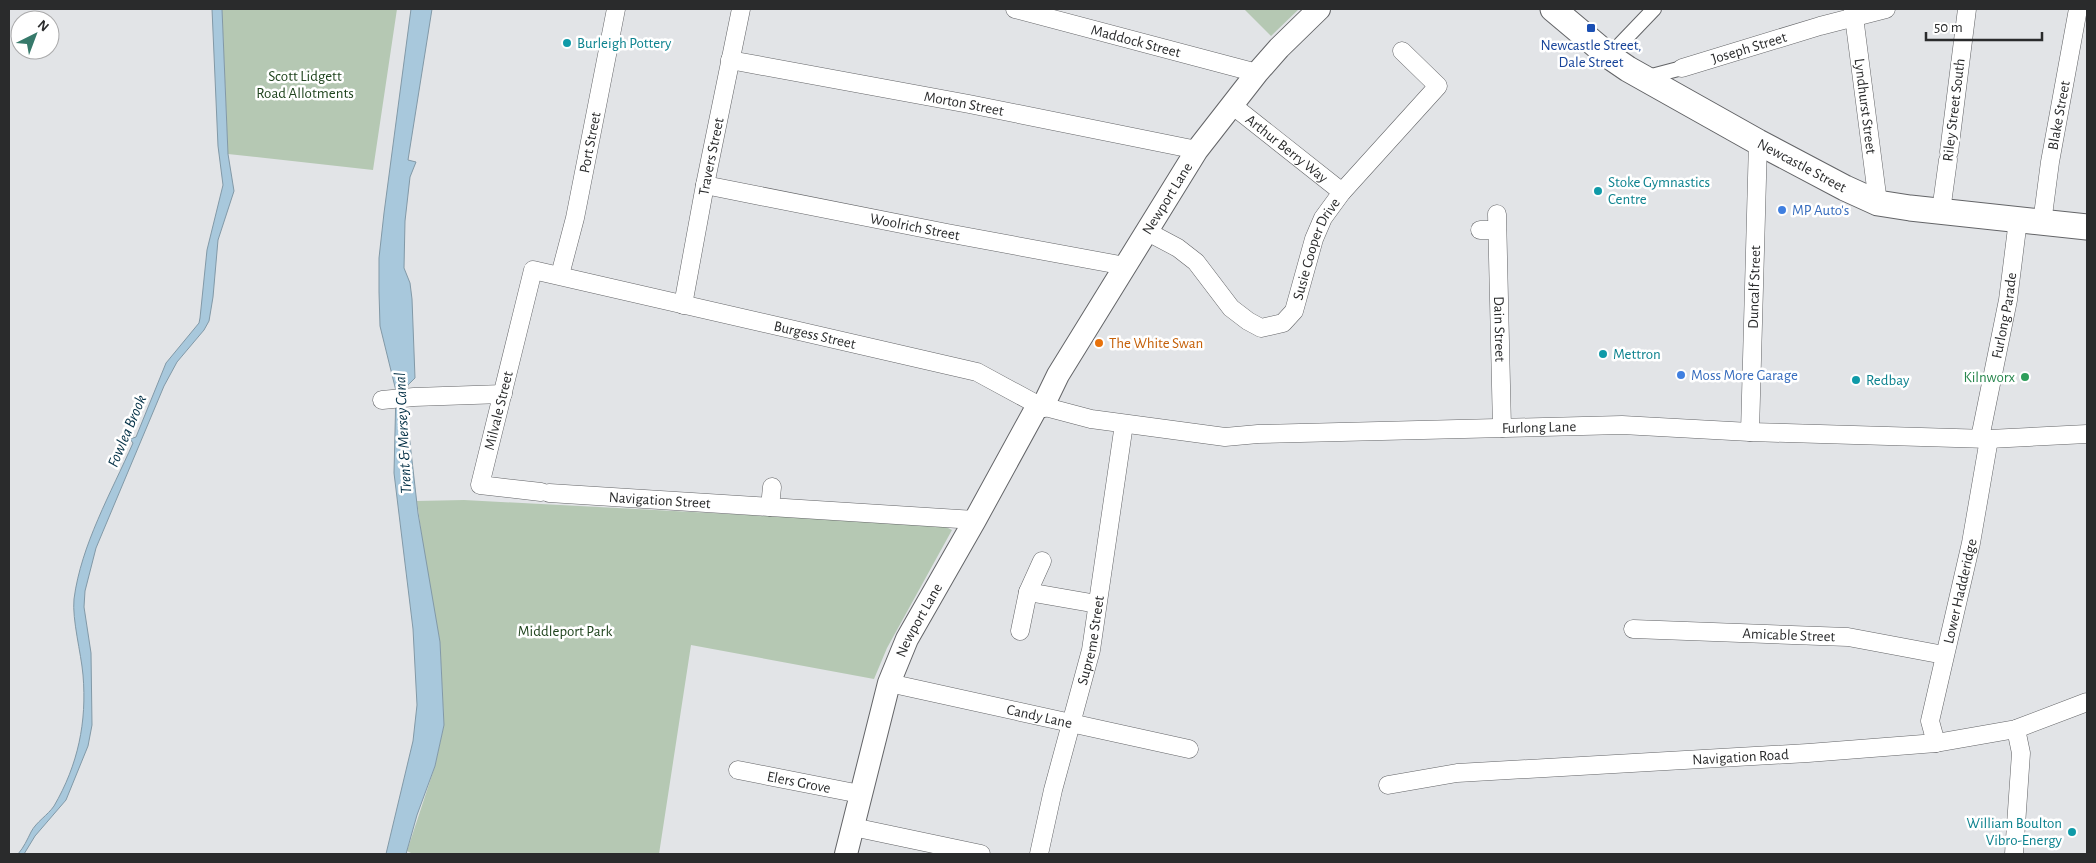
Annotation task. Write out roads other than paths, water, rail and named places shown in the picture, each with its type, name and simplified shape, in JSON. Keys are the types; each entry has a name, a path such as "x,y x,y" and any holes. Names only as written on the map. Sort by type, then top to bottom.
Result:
{"main road":[{"name":"Newcastle Street","path":"1553,9 1609,56 1644,78 1758,142 1878,203 2030,222 2087,227"}],"street":[{"name":"Port Street","path":"560,275 575,218 616,9"},
{"name":"Travers Street","path":"683,305 740,9"},
{"name":"Maddock Street","path":"1015,9 1257,73"},
{"name":"Newport Lane","path":"846,854 889,683 907,639 1040,405 1197,150 1257,73 1279,48 1319,9"},
{"path":"1609,56 1654,9"},
{"name":"Joseph Street","path":"1644,78 1820,26 1854,13 1886,9"},
{"name":"Riley Street South","path":"1941,211 1967,9"},
{"name":"Blake Street","path":"2030,222 2050,162 2078,9"},
{"name":"Lyndhurst Street","path":"1854,13 1878,203"},
{"name":"Susie Cooper Drive","path":"1146,232 1178,248 1196,262 1232,308 1248,322 1261,328 1283,323 1294,311 1314,239 1324,218 1342,192 1438,86 1402,51"},
{"name":"Morton Street","path":"730,60 969,104 1197,150"},
{"name":"Arthur Berry Way","path":"1232,105 1342,192"},
{"name":"Duncalf Street","path":"1750,432 1758,142"},
{"name":"Woolrich Street","path":"705,185 1125,266"},
{"name":"Furlong Parade","path":"1984,438 2008,300 2030,222"},
{"name":"Dain Street","path":"1491,225 1502,428"},
{"name":"Burgess Street","path":"533,270 977,372 1040,405 1091,419"},
{"name":"Milvale Street","path":"533,270 480,486 545,493"},
{"path":"382,400 503,394"},
{"name":"Furlong Lane","path":"1091,419 1225,437 1258,434 1622,425 1750,432 1984,438 2087,434"},
{"name":"Supreme Street","path":"1039,854 1091,650 1124,424"},
{"name":"Lower Hadderidge","path":"1936,743 1930,721 1970,543 1984,438"},
{"path":"770,507 772,488"},
{"name":"Navigation Street","path":"545,493 975,520"},
{"path":"1020,631 1028,592 1042,561"},
{"path":"1028,592 1097,604"},
{"name":"Amicable Street","path":"1633,629 1848,637 1944,654"},
{"name":"Candy Lane","path":"889,683 1189,750"},
{"name":"Navigation Road","path":"1388,785 1457,773 1808,754 1936,743 2016,729 2087,702"},
{"path":"2014,854 2020,753 2016,729"},
{"name":"Elers Grove","path":"738,770 860,794"},
{"path":"853,827 981,854"}],"water":[{"path":"212,9 222,9 228,154 234,191 218,240 209,321 204,330 177,362 164,386 96,548 85,591 84,607 91,653 92,725 88,746 66,800 35,836 24,854 18,854 33,828 54,806 69,775 79,743 84,710 84,692 82,666 75,626 74,599 83,559 98,520 133,443 130,439 136,437 166,363 199,323 207,250 223,185 218,146"},
{"name":"Trent & Mersey Canal","path":"411,9 432,9 408,160 416,162 410,177 405,221 404,268 410,283 412,299 415,378 408,385 405,399 418,513 440,642 444,725 435,766 417,815 406,854 386,854 413,741 417,705 413,629 394,473 396,391 380,326 379,292 379,258 384,213"}],"place":[{"name":"Newcastle Street, Dale Street","path":"1591,28"},
{"name":"Burleigh Pottery","path":"567,43"},
{"name":"Stoke Gymnastics Centre","path":"1598,191"},
{"name":"MP Auto's","path":"1782,210"},
{"name":"The White Swan","path":"1099,343"},
{"name":"Mettron","path":"1603,354"},
{"name":"Moss More Garage","path":"1681,375"},
{"name":"Kilnworx","path":"2025,377"},
{"name":"Redbay","path":"1856,380"},
{"name":"William Boulton Vibro-Energy","path":"2072,832"}],"park label":[{"name":"Scott Lidgett Road Allotments","path":"305,84"},
{"name":"Middleport Park","path":"565,631"}],"water label":[{"name":"Fowlea Brook","path":"127,431"}]}
